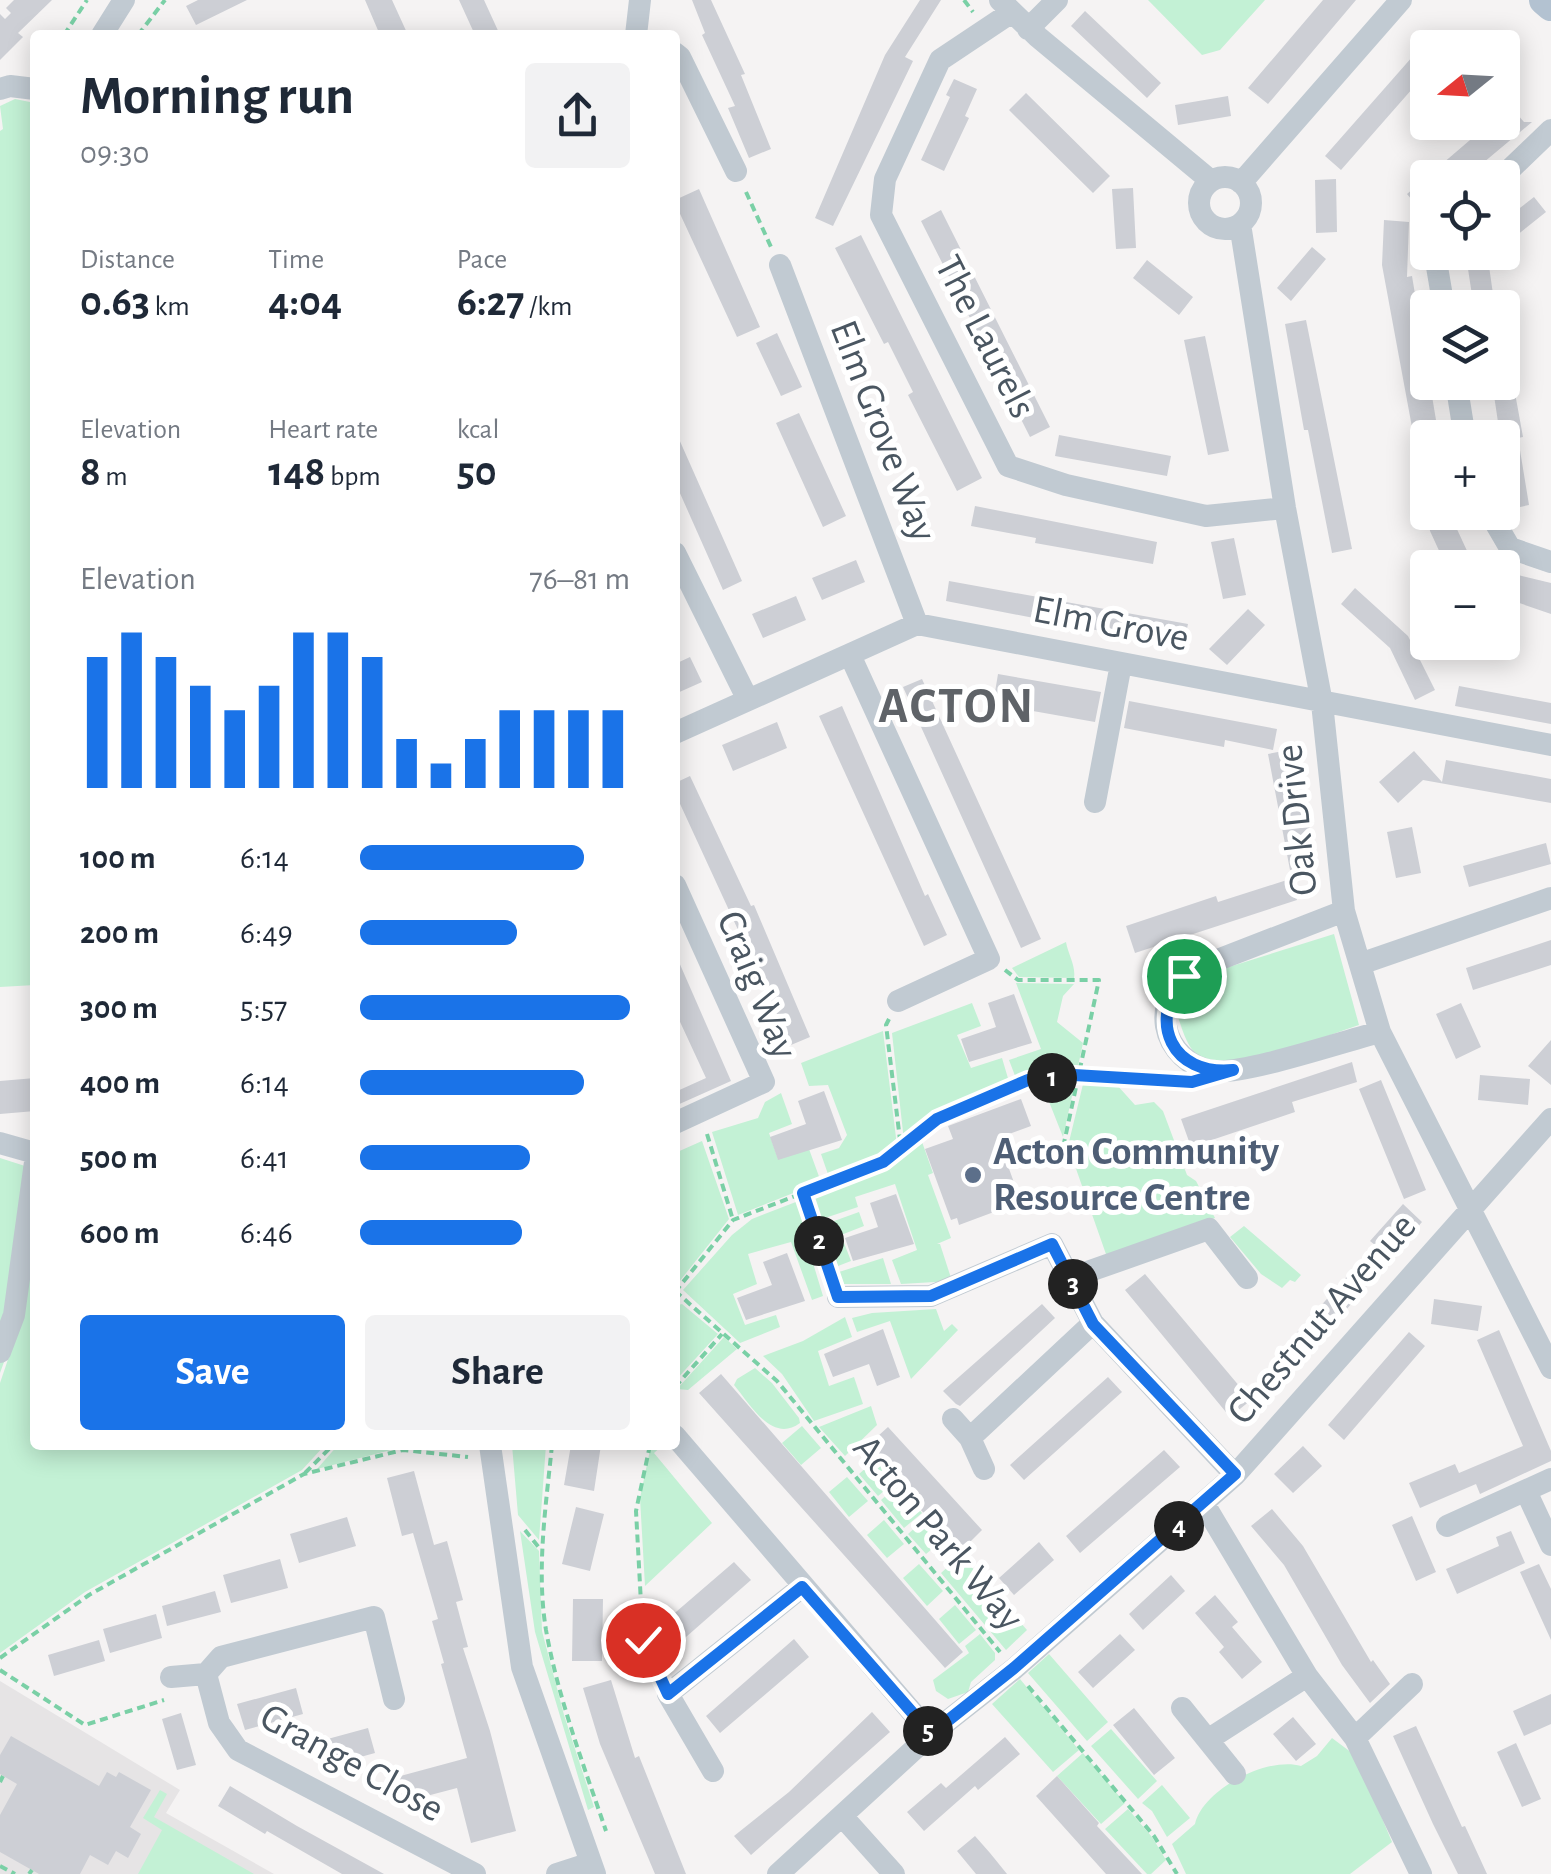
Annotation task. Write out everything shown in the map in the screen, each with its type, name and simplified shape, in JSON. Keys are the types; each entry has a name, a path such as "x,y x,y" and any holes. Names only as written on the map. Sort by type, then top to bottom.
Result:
{"main road":[{"path":"1544,0 1551,6"}],"street":[{"path":"105,30 124,0"},
{"path":"640,0 641,30"},
{"name":"The Laurels","path":"1057,0 1013,14 940,60 886,179 881,215 1008,466 1066,484 1206,516 1285,508"},
{"path":"1242,183 1401,0"},
{"path":"1013,14 1211,180"},
{"path":"680,57 736,171"},
{"path":"0,89 30,88"},
{"path":"1520,160 1551,130"},
{"path":"1226,177 1242,183 1250,204 1240,224 1224,229 1203,218 1200,193 1211,180 1226,177"},
{"name":"Oak Drive","path":"1240,224 1285,508 1322,703 1344,912 1380,1032 1551,1368"},
{"name":"Elm Grove Way","path":"780,265 917,624"},
{"path":"1500,530 1510,548 1551,562"},
{"path":"680,563 748,700"},
{"path":"680,731 917,624"},
{"name":"Elm Grove","path":"917,624 1551,745"},
{"path":"850,654 989,959 898,1001"},
{"path":"1095,802 1122,664"},
{"path":"1360,964 1551,898"},
{"path":"1344,912 1184,976 1166,1006 1169,1036 1187,1061 1217,1072 1380,1032"},
{"name":"Craig Way","path":"680,1121 764,1082 683,923"},
{"name":"Chestnut Avenue","path":"778,1874 931,1734 1014,1668 1235,1474 1551,1119"},
{"path":"0,1143 30,1152"},
{"path":"0,1352 14,1315 30,1198"},
{"path":"1070,1278 1209,1229 1247,1278"},
{"path":"838,1297 931,1296 1052,1244 1093,1324 1235,1474"},
{"path":"970,1438 1093,1324"},
{"path":"953,1419 970,1438 984,1469"},
{"path":"680,1441 931,1734"},
{"path":"491,1454 522,1667 593,1869 558,1874"},
{"path":"1447,1526 1551,1479"},
{"path":"1526,1491 1551,1546"},
{"path":"1204,1504 1307,1676 1355,1738 1421,1874"},
{"path":"712,1771 668,1694 802,1587"},
{"path":"170,1688 206,1674 221,1657 374,1617 394,1699"},
{"name":"Grange Close","path":"206,1674 219,1723 238,1750 475,1874"},
{"path":"1208,1739 1307,1676"},
{"path":"1355,1738 1412,1684"},
{"path":"1182,1708 1235,1774"},
{"path":"842,1816 894,1874"}],"path":[{"path":"67,30 87,0"},
{"path":"142,30 165,0"},
{"path":"736,171 780,265"},
{"path":"989,959 1018,980 1098,980 1064,1143 1041,1152"},
{"path":"898,1001 886,1025 901,1148"},
{"path":"680,1286 734,1220 883,1162 937,1119 1028,1080 1081,1076 1192,1082"},
{"path":"700,1112 734,1220"},
{"path":"803,1193 838,1297"},
{"name":"Acton Park Way","path":"680,1296 777,1381 1154,1836 1177,1874"},
{"path":"680,1380 722,1333"},
{"path":"304,1474 328,1450"},
{"path":"0,1658 89,1595 304,1474 403,1450 491,1454"},
{"path":"457,1450 458,1454"},
{"path":"552,1450 542,1550 546,1630 572,1730 608,1838"},
{"path":"649,1450 636,1510 643,1640 668,1694"},
{"path":"0,1670 84,1725 170,1688"},
{"path":"0,1866 15,1874"}],"shaded area":[{"path":"0,1681 180,1790 166,1813 274,1874 0,1874"}],"green space":[{"path":"1148,0 1265,0 1220,50 1202,55"},
{"path":"15,99 30,102 30,985 0,987 3,129 0,106"},
{"path":"1334,934 1359,1025 1239,1062 1207,1061 1193,1050 1184,1034 1177,1003 1197,977"},
{"path":"1066,942 1074,978 1019,977 1012,968"},
{"path":"1016,983 1074,984 1063,996 1057,1022 1083,1043 1077,1071 1034,1075 1017,1081 1009,1060 1041,1049"},
{"path":"972,1003 981,1026 957,1035 971,1068 1002,1058 1010,1085 941,1111 904,1141 892,1033"},
{"path":"883,1031 897,1146 882,1160 830,1180 821,1154 839,1148 847,1135 828,1085 809,1086 801,1063"},
{"path":"1076,1078 1063,1137 1042,1084"},
{"path":"1084,1080 1117,1085 1135,1105 1154,1102 1163,1111 1187,1175 1196,1181 1215,1218 1107,1257 1068,1146"},
{"path":"781,1093 792,1124 769,1133 778,1159 809,1149 821,1182 738,1215 712,1132 758,1118 765,1102"},
{"path":"921,1139 933,1173 928,1175 951,1238 937,1244 952,1281 901,1284 892,1260 917,1250 895,1184 855,1197 858,1207 819,1220 810,1195 884,1169"},
{"path":"702,1141 729,1219 680,1281 680,1151"},
{"path":"0,1158 25,1166 20,1318 0,1373"},
{"path":"801,1200 822,1260 813,1263 823,1296 812,1300 791,1242 748,1254 757,1284 733,1294 745,1325 776,1315 780,1327 740,1343 683,1290 732,1235 752,1219"},
{"path":"859,1212 864,1226 841,1235 851,1261 838,1266 823,1225"},
{"path":"1244,1226 1301,1275 1295,1282 1290,1280 1282,1288 1261,1274 1230,1237"},
{"path":"30,1256 30,1450 320,1450 302,1470 85,1592 0,1653 0,1383 22,1318"},
{"path":"883,1258 891,1284 844,1284 839,1272"},
{"path":"680,1305 718,1334 680,1376"},
{"path":"936,1309 944,1331 952,1324 958,1330 911,1379 890,1321 857,1332 852,1318 872,1313"},
{"path":"845,1317 852,1337 818,1351 829,1386 854,1377 863,1404 814,1421 782,1374 763,1356 803,1341"},
{"path":"724,1337 737,1349 688,1390 680,1389"},
{"path":"755,1368 772,1383 800,1423 780,1429 762,1419 747,1402 734,1385"},
{"path":"871,1406 877,1425 845,1456 819,1427"},
{"path":"802,1426 821,1448 801,1465 782,1443"},
{"path":"334,1450 391,1450 317,1469"},
{"path":"512,1450 546,1450 539,1540 518,1515"},
{"path":"650,1450 657,1450 654,1453 712,1523 645,1586 640,1498"},
{"path":"876,1459 895,1482 878,1496 859,1474"},
{"path":"847,1477 868,1501 849,1517 829,1492"},
{"path":"897,1486 922,1513 904,1528 881,1500"},
{"path":"926,1518 944,1539 926,1554 908,1534"},
{"path":"884,1520 904,1544 887,1558 867,1535"},
{"path":"520,1531 539,1551 542,1631 594,1807 588,1810 535,1632"},
{"path":"961,1555 1027,1630 1006,1650 941,1573"},
{"path":"919,1564 943,1591 927,1606 903,1578"},
{"path":"955,1605 976,1630 959,1644 939,1619"},
{"path":"980,1634 995,1653 995,1660 971,1682 968,1692 948,1699 936,1691 933,1680 969,1653 965,1646"},
{"path":"1049,1654 1108,1722 1087,1741 1028,1673"},
{"path":"1020,1679 1079,1750 1053,1772 992,1704"},
{"path":"1111,1729 1157,1781 1138,1799 1091,1746"},
{"path":"1332,1738 1356,1756 1392,1842 1350,1874 1186,1874 1172,1844 1195,1824 1210,1799 1255,1771 1287,1764 1301,1766 1317,1756"},
{"path":"1083,1753 1125,1803 1101,1824 1057,1776"},
{"path":"1162,1785 1190,1818 1167,1837 1152,1811 1142,1803"},
{"path":"160,1790 167,1794 154,1817 254,1874 138,1874 162,1830 143,1818"},
{"path":"1128,1809 1166,1860 1151,1874 1105,1829"}],"building":[{"path":"14,0 52,0 18,33 23,37 0,60 0,14 5,19 11,13 6,8"},
{"path":"198,0 247,0 196,25 186,6"},
{"path":"365,0 392,0 406,30 378,30"},
{"path":"459,0 484,0 498,30 473,30"},
{"path":"692,0 711,0 745,74 741,75 771,149 749,158 728,108 735,106 702,35 705,33"},
{"path":"920,0 941,0 905,57 913,61 833,226 815,218 885,55"},
{"path":"1323,0 1356,0 1268,104 1248,88"},
{"path":"1085,11 1161,83 1147,98 1071,26"},
{"path":"1410,59 1410,91 1341,170 1325,156"},
{"path":"954,79 977,89 965,116 969,118 944,171 921,160 950,97 946,95"},
{"path":"1026,93 1110,176 1093,193 1009,110"},
{"path":"1228,96 1231,116 1178,125 1175,105"},
{"path":"1520,117 1532,122 1520,132"},
{"path":"1470,140 1510,140 1487,160 1447,160"},
{"path":"1336,179 1337,232 1316,233 1315,180"},
{"path":"1133,188 1136,248 1116,249 1112,189"},
{"path":"699,189 760,327 737,337 680,214 680,198"},
{"path":"1534,197 1546,212 1520,233 1520,208"},
{"path":"941,210 1050,427 1030,437 921,221"},
{"path":"1384,220 1409,222 1407,277 1412,276 1414,290 1410,290 1410,400 1433,400 1436,420 1411,420 1382,265"},
{"path":"861,235 982,478 957,491 908,395 913,392 888,342 884,344 835,248"},
{"path":"1312,247 1326,259 1291,301 1277,288"},
{"path":"1147,260 1193,297 1179,315 1133,278"},
{"path":"1468,270 1490,270 1492,290 1471,290"},
{"path":"1306,320 1352,549 1332,553 1285,324"},
{"path":"777,333 802,387 781,396 756,343"},
{"path":"1205,336 1229,451 1208,455 1184,340"},
{"path":"1495,400 1516,400 1520,420 1498,420"},
{"path":"799,413 846,516 823,527 776,423"},
{"path":"1059,435 1171,456 1167,476 1055,456"},
{"path":"680,441 742,581 723,590 680,493"},
{"path":"1520,450 1529,505 1520,507"},
{"path":"975,506 1157,542 1153,564 1035,543 1036,538 971,526"},
{"path":"1457,530 1467,550 1439,550 1430,531"},
{"path":"1234,538 1246,595 1223,599 1211,542"},
{"path":"856,560 865,582 822,600 812,578"},
{"path":"1520,575 1551,583 1551,614 1520,603"},
{"path":"949,581 1188,624 1183,647 946,601"},
{"path":"1355,588 1408,636 1410,660 1420,660 1435,690 1415,700 1390,648 1341,604"},
{"path":"796,596 806,620 763,638 752,614"},
{"path":"1248,609 1265,625 1227,665 1209,649"},
{"path":"690,657 702,682 680,692 680,662"},
{"path":"998,674 1101,692 1095,722 993,704"},
{"path":"922,679 1041,939 1021,948 903,687"},
{"path":"1459,686 1551,703 1551,724 1455,706"},
{"path":"1129,701 1277,729 1273,750 1225,740 1224,747 1124,728"},
{"path":"842,706 925,896 928,894 947,935 924,946 819,716"},
{"path":"777,722 787,748 733,771 722,745"},
{"path":"1294,749 1317,865 1290,870 1268,754"},
{"path":"1414,751 1442,782 1446,760 1551,779 1551,803 1423,780 1398,803 1379,782"},
{"path":"690,776 751,906 754,905 810,1037 791,1045 680,804 680,781"},
{"path":"1412,827 1421,873 1396,878 1387,832"},
{"path":"1546,843 1551,864 1469,887 1463,866"},
{"path":"1290,879 1297,900 1135,953 1126,926 1216,896 1218,902"},
{"path":"1551,940 1551,965 1473,990 1466,968"},
{"path":"680,964 731,1081 680,1104 680,1090 706,1078 680,1022"},
{"path":"1014,994 1032,1043 969,1062 961,1039 996,1027 988,1003"},
{"path":"1461,1003 1481,1047 1456,1059 1436,1014"},
{"path":"1551,1040 1551,1085 1528,1066"},
{"path":"1352,1062 1357,1082 1292,1102 1295,1112 1191,1147 1181,1119"},
{"path":"1480,1075 1530,1079 1528,1105 1478,1100"},
{"path":"30,1078 30,1111 0,1114 0,1081"},
{"path":"1381,1080 1426,1190 1404,1199 1359,1089"},
{"path":"824,1091 842,1140 778,1160 770,1137 806,1124 798,1101"},
{"name":"Acton Community Resource Centre","path":"1021,1099 1031,1126 998,1138 1021,1202 959,1225 957,1218 951,1220 925,1149 953,1139 948,1126"},
{"path":"896,1194 914,1244 853,1261 845,1238 878,1227 870,1203"},
{"path":"1403,1204 1422,1222 1301,1362 1284,1347 1375,1245 1370,1241"},
{"path":"787,1253 805,1301 746,1320 737,1298 772,1285 763,1262"},
{"path":"1145,1274 1251,1400 1230,1417 1125,1290"},
{"path":"1434,1299 1482,1306 1478,1331 1431,1324"},
{"path":"1042,1304 1055,1318 960,1406 956,1404 943,1391"},
{"path":"883,1329 900,1377 877,1386 869,1364 833,1377 824,1354"},
{"path":"1499,1330 1551,1451 1551,1461 1480,1494 1476,1484 1420,1508 1409,1483 1455,1464 1459,1473 1523,1446 1477,1340"},
{"path":"1409,1332 1425,1346 1344,1440 1328,1425"},
{"path":"721,1374 963,1652 945,1668 699,1393"},
{"path":"1108,1377 1122,1392 1024,1480 1010,1465"},
{"path":"888,1427 982,1530 961,1551 917,1506 868,1445"},
{"path":"1303,1446 1322,1466 1293,1493 1274,1474"},
{"path":"570,1450 600,1450 594,1491 564,1485"},
{"path":"1164,1450 1180,1467 1080,1553 1066,1536"},
{"path":"414,1471 434,1545 447,1541 463,1600 456,1602 468,1647 463,1648 516,1831 471,1843 457,1788 400,1803 393,1778 467,1758 432,1621 438,1619 413,1533 402,1536 387,1478"},
{"path":"576,1507 604,1514 590,1571 562,1564"},
{"path":"1272,1509 1303,1546 1371,1662 1390,1684 1370,1703 1342,1665 1284,1565 1251,1526"},
{"path":"1412,1516 1436,1572 1416,1581 1392,1525"},
{"path":"347,1517 356,1546 299,1563 290,1534"},
{"path":"1511,1531 1525,1563 1457,1594 1446,1569 1499,1546 1496,1537"},
{"path":"1039,1542 1054,1560 1014,1595 999,1578"},
{"path":"280,1559 288,1588 231,1603 223,1575"},
{"path":"734,1562 751,1580 678,1644 662,1624"},
{"path":"1539,1564 1551,1589 1551,1640 1520,1572"},
{"path":"1171,1575 1185,1591 1143,1630 1129,1614"},
{"path":"215,1591 221,1612 167,1626 162,1606"},
{"path":"1215,1595 1238,1622 1232,1627 1262,1662 1242,1679 1219,1652 1224,1647 1195,1613"},
{"path":"573,1599 603,1599 602,1661 572,1661"},
{"path":"156,1614 162,1638 110,1653 103,1629"},
{"path":"1120,1634 1135,1650 1093,1688 1078,1672"},
{"path":"794,1639 809,1657 720,1733 706,1716"},
{"path":"99,1640 105,1661 54,1676 48,1655"},
{"path":"611,1680 635,1758 639,1756 686,1874 655,1874 600,1744 583,1688"},
{"path":"296,1688 303,1714 245,1730 237,1704"},
{"path":"1551,1694 1551,1724 1524,1736 1513,1711"},
{"path":"1134,1708 1175,1758 1154,1775 1113,1725"},
{"path":"872,1712 890,1732 751,1855 734,1836 789,1792"},
{"path":"181,1713 196,1765 177,1770 162,1719"},
{"path":"1293,1717 1316,1744 1296,1761 1273,1734"},
{"path":"1416,1726 1487,1874 1458,1874 1433,1824 1393,1736"},
{"path":"368,1728 375,1753 331,1765 324,1740"},
{"path":"11,1736 99,1786 107,1772 116,1777 119,1772 151,1790 130,1827 141,1834 128,1858 116,1851 108,1865 90,1855 80,1874 39,1874 0,1852 0,1815 17,1784 0,1774 0,1755"},
{"path":"1005,1737 1020,1754 978,1790 975,1786 924,1831 907,1812 941,1783 946,1788"},
{"path":"1516,1743 1541,1799 1522,1807 1497,1752"},
{"path":"1057,1776 1142,1874 1106,1874 1036,1796"},
{"path":"230,1786 384,1874 342,1874 267,1831 265,1834 218,1806"},
{"path":"975,1836 1007,1874 976,1874 957,1851"}],"place":[{"name":"Acton Community Resource Centre","path":"973,1175"}],"district":[{"name":"ACTON","path":"957,707"}],"route":[{"path":"643,1640 668,1694 802,1587 931,1734 1014,1668 1235,1474 1093,1324 1052,1244 931,1296 838,1297 803,1193 883,1162 937,1119 1028,1080 1074,1075 1192,1082 1233,1070 1201,1068 1176,1050 1165,1022 1166,1006 1184,976"}]}
